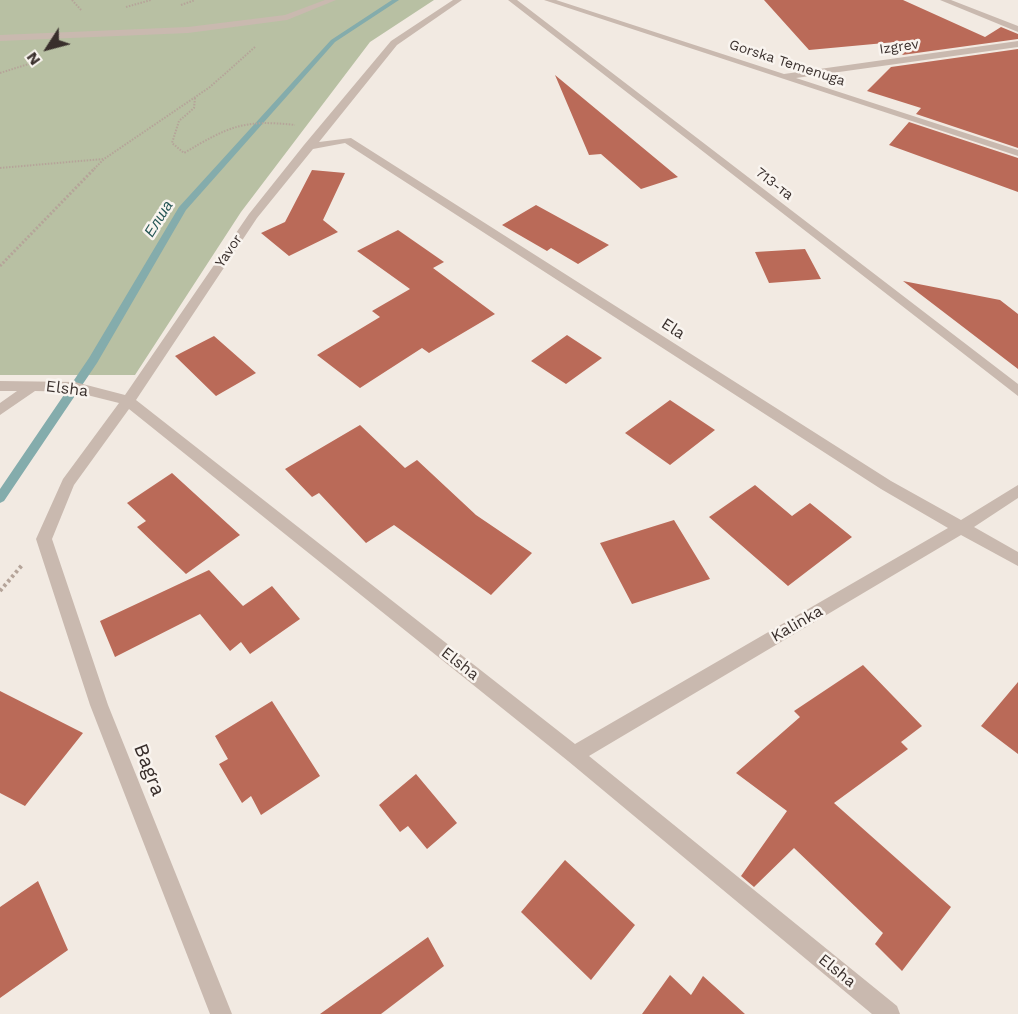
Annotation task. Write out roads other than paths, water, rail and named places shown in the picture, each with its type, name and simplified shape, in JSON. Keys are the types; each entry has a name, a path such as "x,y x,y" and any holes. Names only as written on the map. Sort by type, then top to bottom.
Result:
{"street":[{"path":"0,38 188,30 287,17 332,0"},
{"name":"Yavor","path":"44,539 68,483 128,401 253,216 394,43 458,0"},
{"name":"713-та","path":"512,0 1018,391"},
{"name":"Gorska Temenuga","path":"548,0 1018,153"},
{"path":"944,0 1018,29"},
{"name":"Izgrev","path":"784,76 1018,45"},
{"name":"Ela","path":"308,147 347,140 886,485 1018,560"},
{"name":"Elsha","path":"0,386 75,387 128,401 574,755 889,1014"},
{"path":"0,410 33,386"},
{"name":"Kalinka","path":"574,755 961,528 1018,490"},
{"name":"Bagra","path":"44,539 99,705 221,1014"}],"waterway":[{"name":"Елша","path":"0,498 93,360 182,209 333,41 396,0"}]}
